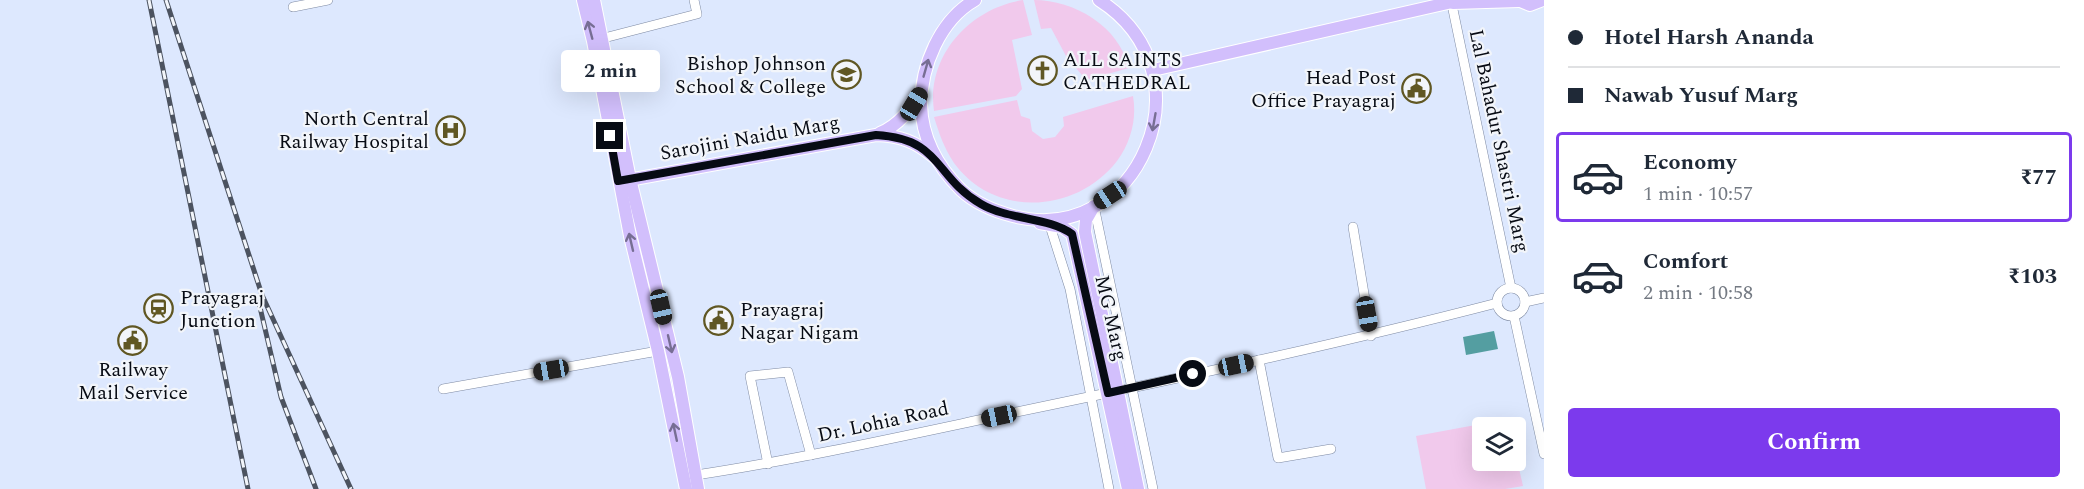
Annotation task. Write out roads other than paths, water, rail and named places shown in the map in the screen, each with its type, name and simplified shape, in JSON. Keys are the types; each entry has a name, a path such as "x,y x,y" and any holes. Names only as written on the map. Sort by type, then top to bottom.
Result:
{"main road":[{"path":"583,0 624,180 686,489"},
{"path":"594,0 604,38 624,180 674,359 698,489"},
{"path":"937,160 923,124 921,92 928,62 941,34 966,5 975,0"},
{"path":"1032,221 1066,216 1094,206 1125,182 1147,149 1156,110 1153,70 1137,35 1124,20 1099,0"},
{"path":"1153,70 1455,1 1519,0 1541,5"},
{"path":"876,135 892,128 921,92"},
{"path":"876,135 897,136 914,141 937,160"},
{"name":"Sarojini Naidu Marg","path":"624,180 876,135"},
{"name":"MG Marg","path":"937,160 951,180 981,204 999,213 1062,227 1072,234 1138,489"},
{"name":"MG Marg","path":"1094,206 1086,220 1085,231 1114,392 1128,489"}],"street":[{"path":"293,7 328,0"},
{"path":"604,38 697,14 694,0"},
{"name":"Lal Bahadur Shastri Marg","path":"1455,1 1511,288"},
{"path":"1094,206 1153,489"},
{"path":"1050,226 1070,289 1109,489"},
{"path":"1353,227 1371,336"},
{"path":"1511,288 1522,294 1525,302 1522,310 1514,315 1505,314 1497,303 1500,294 1511,288"},
{"path":"1525,302 1544,298"},
{"name":"Dr. Lohia Road","path":"696,475 768,464 1092,397 1371,336 1497,303"},
{"path":"1514,315 1539,406 1544,454"},
{"path":"443,389 658,351"},
{"path":"1258,360 1278,458 1331,449"},
{"path":"768,464 750,376 788,372 811,455"}],"railway":[{"path":"149,0 248,489"},
{"path":"166,0 262,295 351,489"},
{"path":"259,303 281,397 316,489"}],"place":[{"name":"ALL SAINTS CATHEDRAL","path":"1042,71"},
{"name":"Bishop Johnson School & College","path":"847,75"},
{"name":"Head Post Office Prayagraj","path":"1417,89"},
{"name":"North Central Railway Hospital","path":"450,131"},
{"name":"Prayagraj Junction","path":"159,309"},
{"name":"Prayagraj Nagar Nigam","path":"719,321"},
{"name":"Railway Mail Service","path":"133,340"}]}
